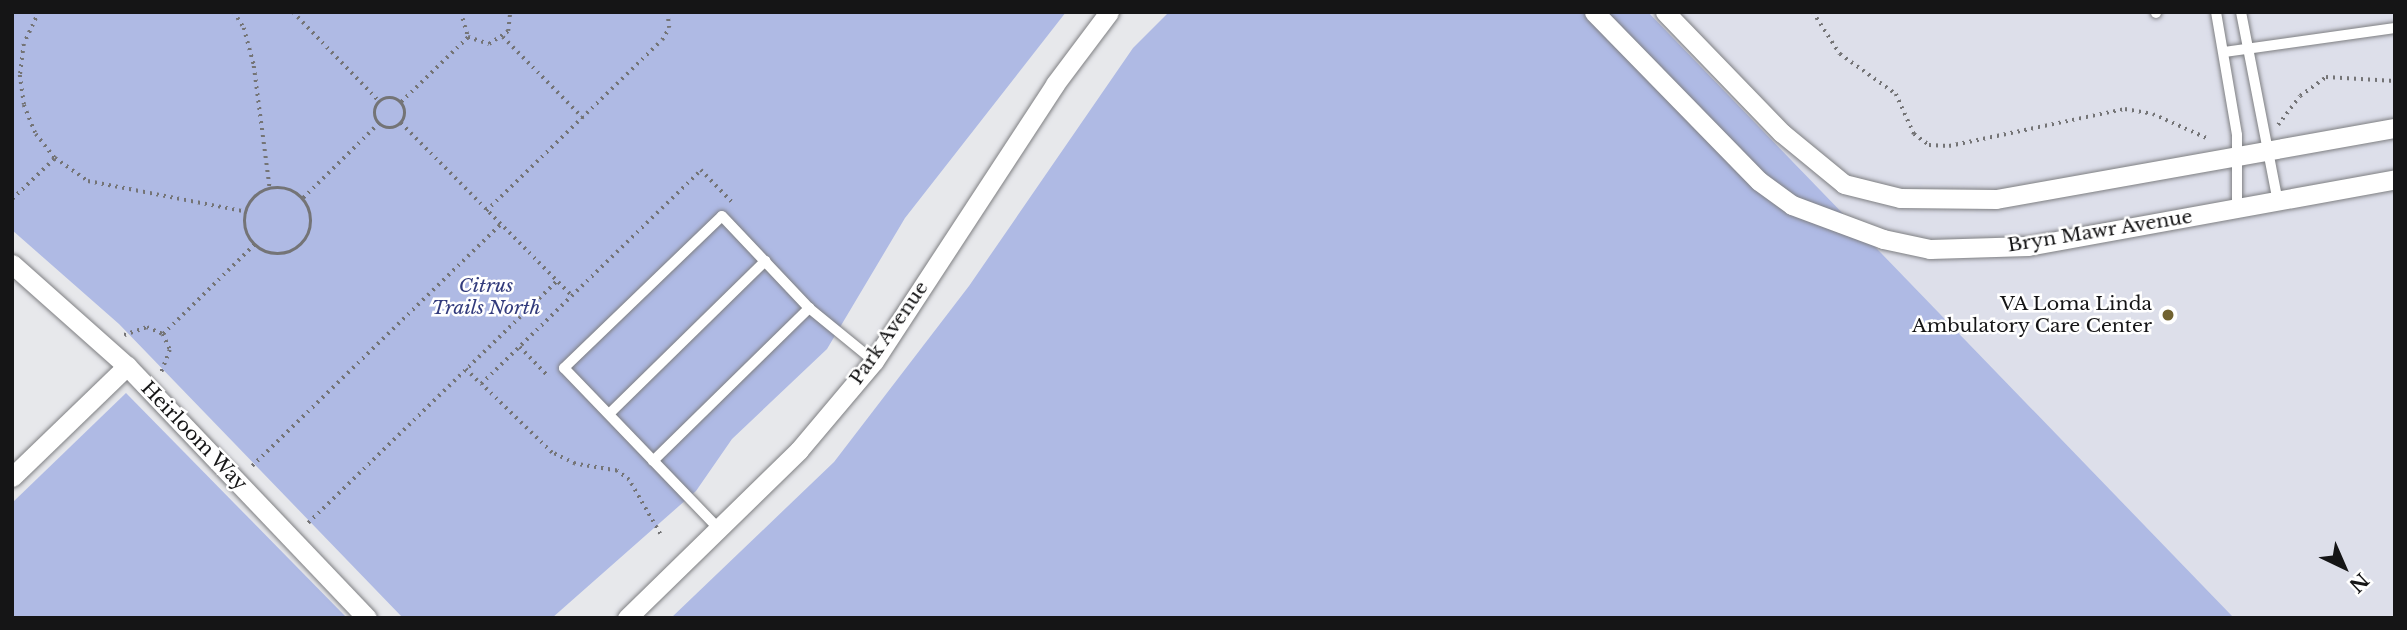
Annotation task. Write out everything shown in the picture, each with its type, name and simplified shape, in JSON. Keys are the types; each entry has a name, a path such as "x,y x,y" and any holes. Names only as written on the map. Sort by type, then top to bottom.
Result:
{"street":[{"name":"Park Avenue","path":"627,618 799,450 874,361 1047,95 1109,12"},
{"name":"Bryn Mawr Avenue","path":"1594,12 1759,181 1791,205 1883,239 1930,249 2028,246 2278,202 2395,178"},
{"path":"1665,12 1782,133 1844,184 1900,198 1996,199 2395,128"},
{"name":"Heirloom Way","path":"12,264 127,366 367,618"},
{"path":"12,477 127,366"}],"lane":[{"path":"2216,12 2224,52 2237,156 2237,208"},
{"path":"2241,12 2278,202"},
{"path":"2224,52 2395,28"},
{"path":"718,528 564,368 722,216 810,308 874,361"},
{"path":"609,414 765,261"},
{"path":"653,461 810,308"}],"path":[{"path":"39,12 24,44 20,75 24,105 36,134 55,158 88,181 247,212"},
{"path":"234,12 244,27 254,66 271,189"},
{"path":"293,12 380,102"},
{"path":"461,12 468,37"},
{"path":"468,37 489,44 503,37 510,12"},
{"path":"486,211 584,119 662,40 669,28 667,12"},
{"path":"1813,12 1840,54 1896,94 1914,134 1929,145 1949,146 2125,109 2153,114 2210,139"},
{"path":"401,102 468,37"},
{"path":"503,37 584,119"},
{"path":"2276,127 2300,96 2326,78 2395,81"},
{"path":"388,98 401,102 405,110 401,123 388,128 379,123 376,110 380,102 388,98"},
{"path":"303,199 379,123"},
{"path":"401,123 572,296 481,384"},
{"path":"12,199 55,158"},
{"path":"271,189 288,189 303,199 311,219 310,230 297,248 275,253 255,244 247,229 247,212 256,197 271,189"},
{"path":"660,199 666,204"},
{"path":"252,466 500,225"},
{"path":"163,334 255,244"},
{"path":"308,523 556,281"},
{"path":"124,335 139,327 163,334"},
{"path":"161,373 170,350 163,334"},
{"path":"466,369 552,453 575,464 617,471 629,480 660,534"}],"shaded area":[{"name":"VA Loma Linda Ambulatory Care Center","path":"1648,12 2395,12 2395,618 2234,618"}],"green space":[{"name":"Citrus Trails North","path":"12,12 1066,12 905,218 827,349 732,439 696,491 552,618 403,618 119,324 12,230"},
{"path":"1169,12 1648,12 2234,618 671,618 834,462 969,286 1133,48"},
{"path":"126,393 347,618 12,618 12,503"}],"place":[{"name":"VA Loma Linda Ambulatory Care Center","path":"2168,315"}]}
